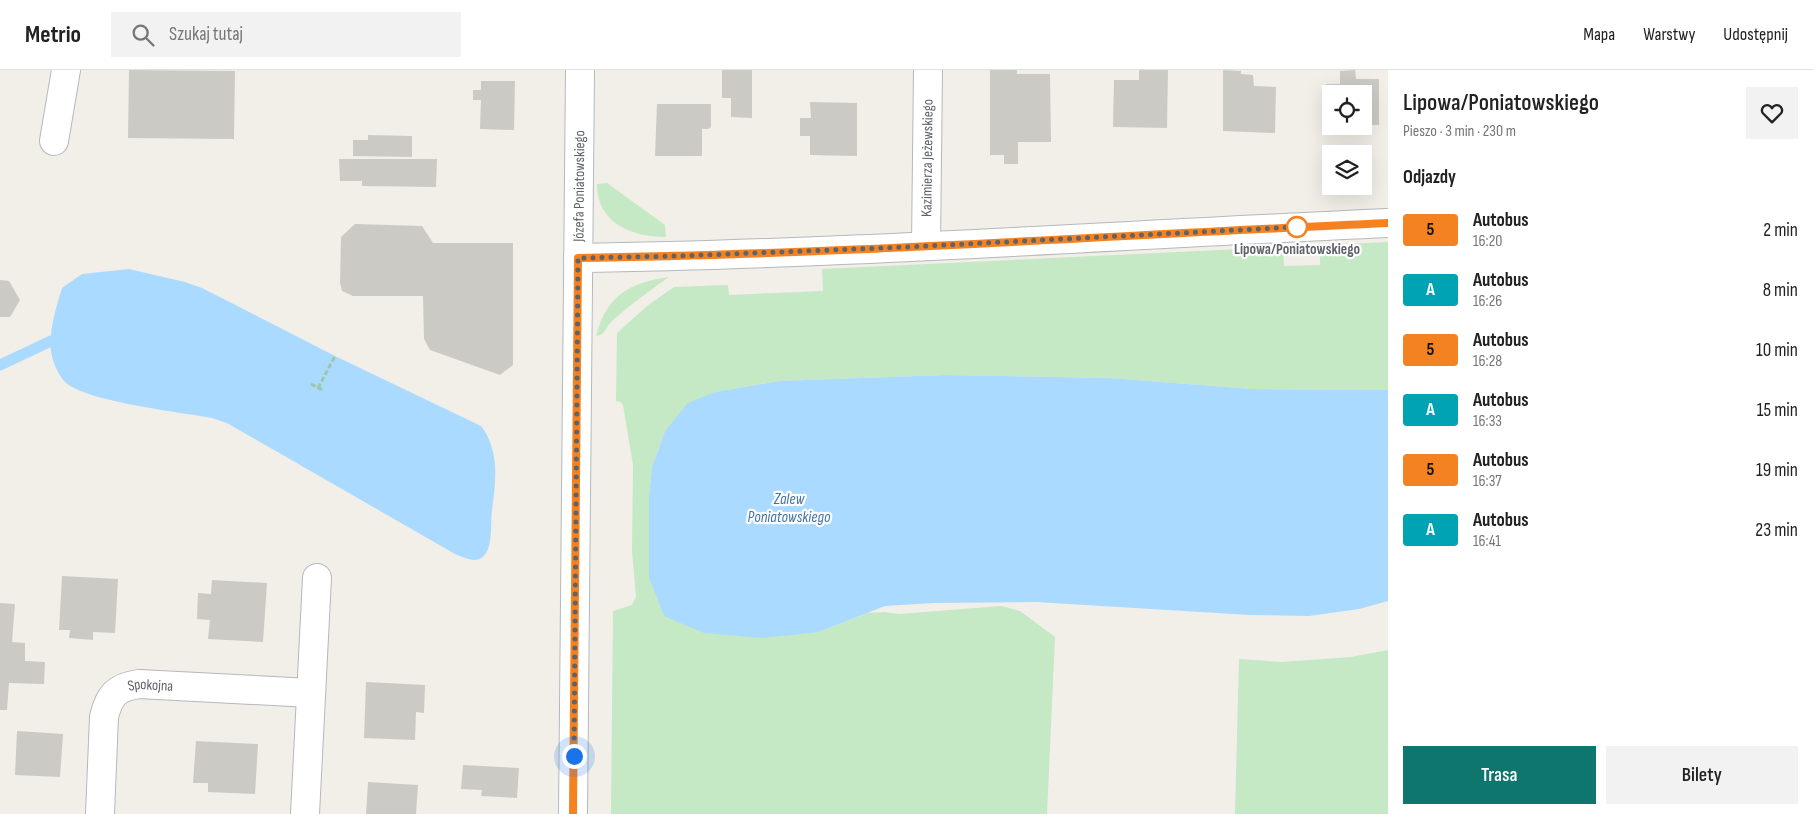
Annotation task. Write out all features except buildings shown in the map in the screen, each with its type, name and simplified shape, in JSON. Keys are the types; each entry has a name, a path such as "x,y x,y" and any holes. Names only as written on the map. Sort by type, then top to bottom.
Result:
{"street":[{"path":"54,141 66,70"},
{"name":"Józefa Poniatowskiego","path":"574,814 580,70"},
{"name":"Kazimierza Jeżewskiego","path":"926,246 928,70"},
{"path":"578,258 926,246 1388,223"},
{"path":"305,814 318,578"},
{"name":"Spokojna","path":"100,814 104,717 113,694 125,686 139,684 311,693"}],"path":[{"path":"318,388 335,356"},
{"path":"311,384 324,391"}],"green space":[{"path":"607,183 665,225 666,237 629,231 610,218 603,209 597,184"},
{"path":"1388,242 1388,390 1252,389 1110,378 945,375 779,381 715,392 665,431 652,467 649,496 819,632 868,613 884,612 899,614 1001,606 1020,611 1055,637 1047,814 611,814 613,611 632,605 636,597 632,551 633,465 623,405 621,402 616,401 617,333 647,306 674,287 728,285 729,295 823,291 822,269 1283,247 1284,266 1320,265 1320,245"},
{"path":"669,277 619,315 602,334 596,336 606,310 622,293 642,283"},
{"path":"1388,650 1388,814 1235,814 1239,659 1282,662 1351,657"}],"water":[{"path":"129,269 185,282 202,288 335,356 481,426 491,444 495,471 491,537 485,555 475,560 455,554 227,423 212,418 113,401 76,389 65,382 54,363 51,343 54,319 62,288 82,274"},
{"name":"Zalew Poniatowskiego","path":"945,375 1110,378 1252,389 1388,390 1388,601 1359,609 1309,616 1250,615 1036,602 934,603 885,606 819,632 761,638 704,633 664,616 649,577 649,496 652,467 665,431 688,403 715,392 779,381"}],"waterway":[{"path":"0,365 51,341"}],"bus line":[{"name":"5","path":"573,814 578,258 907,247 1388,223"}],"place":[{"name":"Lipowa/Poniatowskiego","path":"1297,227"}],"route":[{"path":"574,756 578,258 907,247 1297,227"}]}
